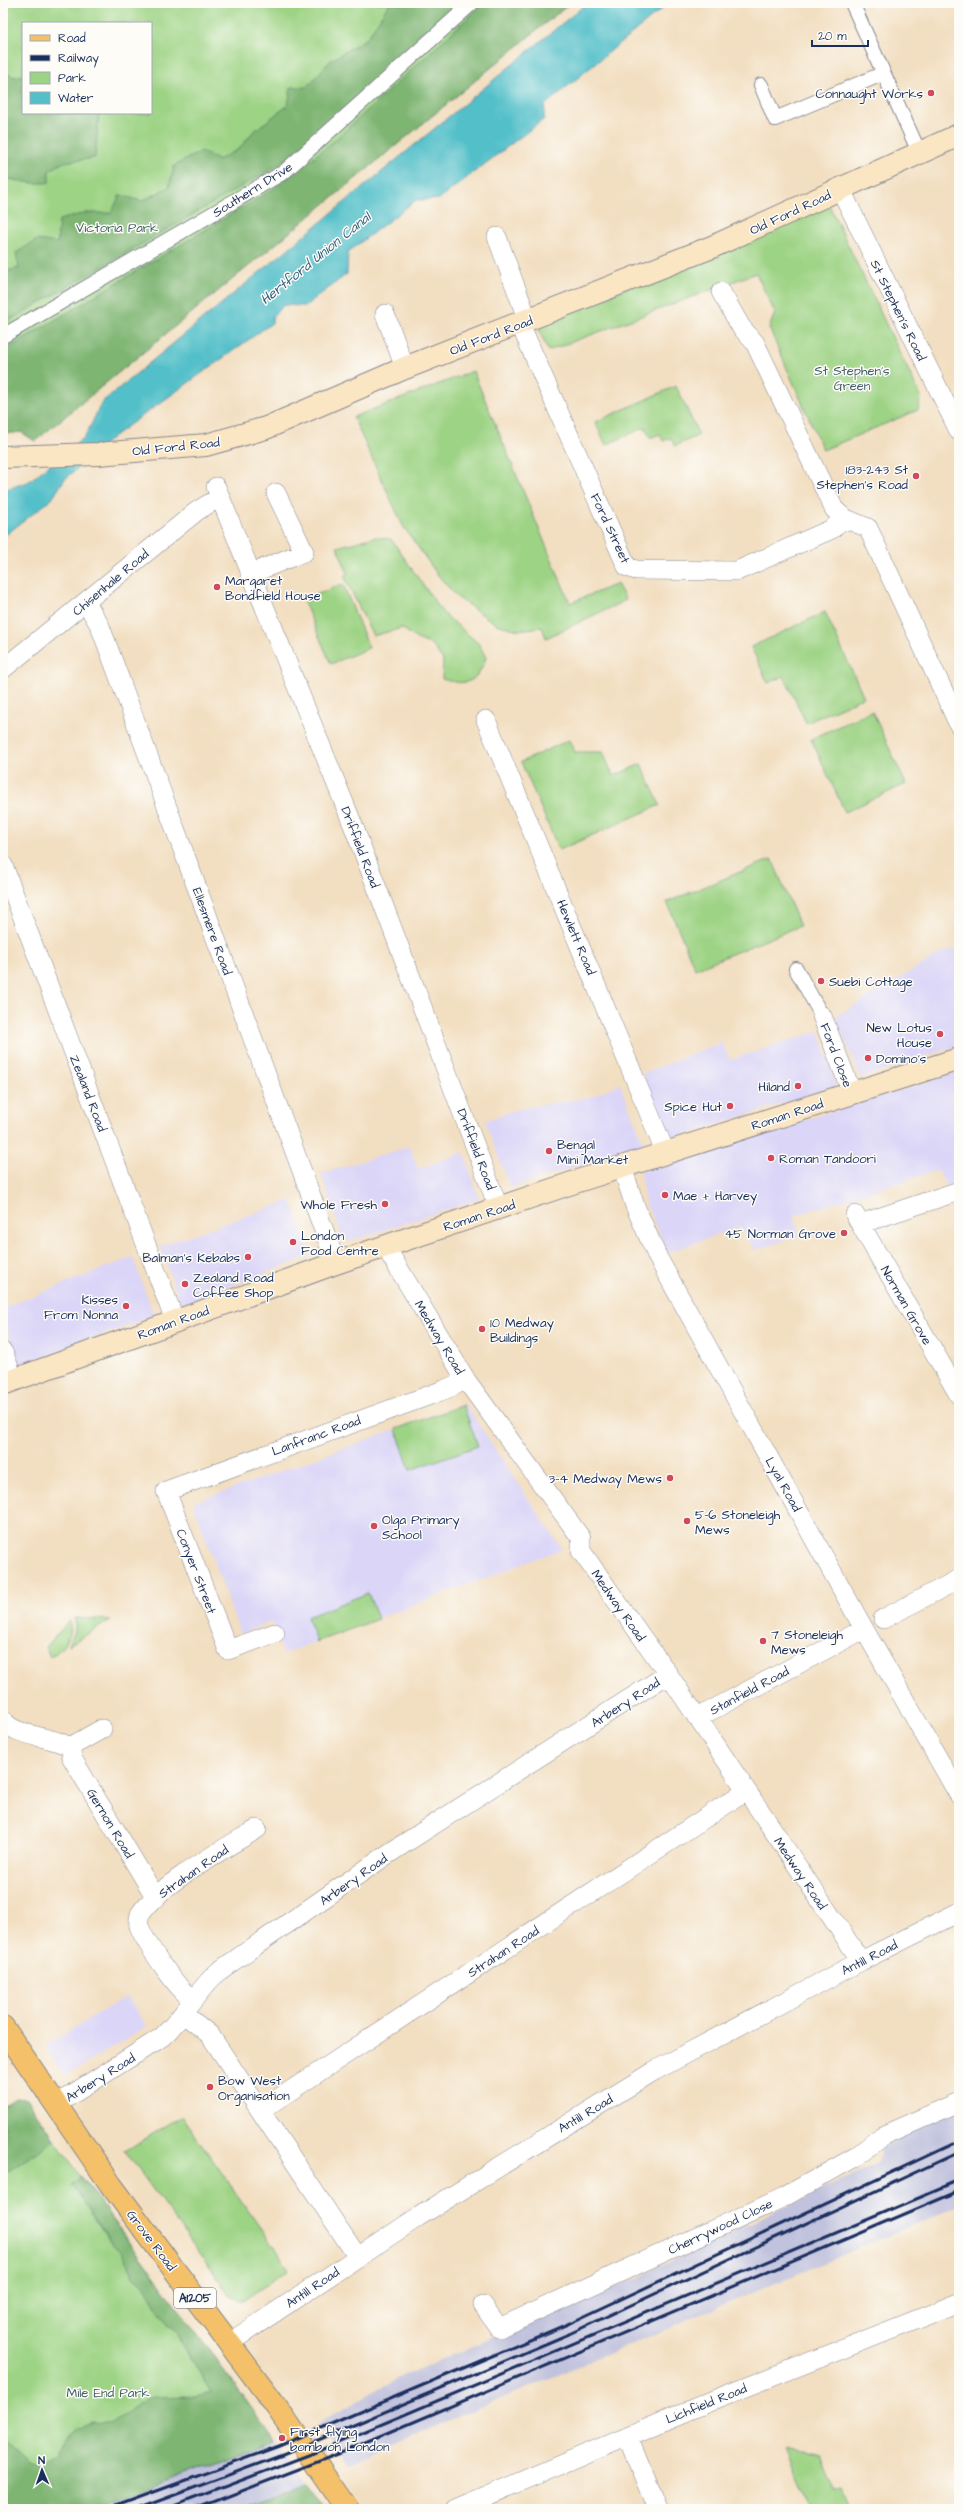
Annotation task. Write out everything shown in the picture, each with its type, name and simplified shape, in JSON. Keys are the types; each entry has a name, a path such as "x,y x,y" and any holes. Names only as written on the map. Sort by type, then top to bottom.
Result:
{"main road":[{"name":"Old Ford Road","path":"3,457 127,452 211,444 266,428 336,400 406,368 747,232 840,188 959,135"},
{"name":"Roman Road","path":"8,1382 385,1246 622,1167 959,1059"},
{"name":"Grove Road","path":"3,2027 111,2185 297,2435 347,2509"}],"street":[{"name":"Southern Drive","path":"3,336 284,172 472,3"},
{"path":"852,3 882,74 919,152"},
{"path":"761,85 775,119 882,74"},
{"name":"St Stephen's Road","path":"840,188 959,429"},
{"path":"497,237 524,322"},
{"path":"721,292 741,327 754,342 834,509 844,518 868,528 959,725"},
{"path":"385,314 406,368"},
{"name":"Ford Street","path":"524,322 627,567 636,570 737,571 832,529 844,518"},
{"name":"Driffield Road","path":"218,492 353,825 499,1209"},
{"name":"Chisenhale Road","path":"3,669 218,492"},
{"path":"250,574 304,552 276,493"},
{"name":"Ellesmere Road","path":"92,597 100,626 336,1263"},
{"name":"Hewlett Road","path":"486,720 666,1154"},
{"name":"Zealand Road","path":"3,865 175,1321"},
{"path":"796,969 822,1016"},
{"name":"Ford Close","path":"822,1016 852,1094"},
{"name":"Lyal Road","path":"622,1167 635,1206 658,1258 864,1629 959,1795"},
{"name":"Norman Grove","path":"959,1191 857,1220 959,1395"},
{"name":"Medway Road","path":"385,1246 466,1380 581,1538 581,1551 668,1674 860,1960"},
{"path":"3,1352 8,1382"},
{"name":"Lanfranc Road","path":"166,1491 466,1380"},
{"name":"Conyer Street","path":"166,1491 228,1650 275,1633"},
{"path":"883,1619 959,1579"},
{"name":"Stanfield Road","path":"697,1718 864,1629"},
{"name":"Arbery Road","path":"57,2104 157,2041 219,1971 367,1868 668,1674"},
{"path":"4,1723 19,1732 58,1740 70,1746 102,1729"},
{"name":"Gernon Road","path":"70,1746 72,1758 156,1898"},
{"name":"Strahan Road","path":"261,2110 746,1791"},
{"name":"Strahan Road","path":"257,1829 187,1872 156,1898 140,1914 140,1926 178,1986 188,2007 210,2035 358,2256"},
{"name":"Antill Road","path":"229,2343 358,2256 654,2071 860,1960 959,1912"},
{"name":"Cherrywood Close","path":"483,2305 499,2328 784,2197 857,2156 882,2136 959,2102"},
{"name":"Lichfield Road","path":"456,2509 804,2363 959,2303"},
{"path":"628,2436 658,2509"}],"shaded area":[{"path":"959,947 959,1045 861,1078 835,1017 940,954"},
{"path":"819,1031 836,1086 669,1140 642,1074 722,1042 730,1060"},
{"path":"959,1072 959,1182 946,1187 938,1170 793,1216 800,1236 754,1250 740,1226 668,1253 645,1202 640,1171"},
{"path":"620,1084 644,1145 510,1188 485,1121 517,1109 590,1097"},
{"path":"410,1146 418,1169 464,1152 479,1199 344,1243 321,1174"},
{"path":"291,1200 312,1255 181,1305 160,1246"},
{"path":"133,1257 154,1316 20,1365 3,1318 3,1308"},
{"name":"Olga Primary School","path":"465,1404 562,1549 283,1654 271,1622 240,1634 193,1503"},
{"path":"127,1996 147,2027 65,2076 45,2046"},
{"path":"959,2109 959,2206 346,2464 317,2423 400,2377 636,2278 878,2163 882,2143"},
{"path":"275,2440 303,2483 241,2509 87,2509 162,2484"}],"green space":[{"name":"Victoria Park","path":"3,3 570,3 35,441 21,432 3,434"},
{"path":"459,3 306,144 275,167 3,324 3,272 19,268 16,253 37,240 57,243 59,220 85,213 111,213 120,195 142,201 169,187 174,166 201,151 218,160 239,149 253,132 288,105 291,87 307,87 330,61 367,38 389,4"},
{"path":"484,3 570,3 35,441 21,432 3,434 3,351 275,188 335,140"},
{"path":"3,71 14,77 22,75 22,114 99,114 95,158 64,162 49,171 49,183 31,183 3,178"},
{"name":"St Stephen's Green","path":"829,205 921,397 918,410 823,450 769,328 775,313 756,273 548,351 537,325"},
{"path":"473,371 570,603 617,584 626,600 546,638 542,627 518,630 496,624 457,597 437,574 403,526 353,417"},
{"path":"676,386 699,435 675,446 671,438 663,441 660,434 650,438 645,427 606,445 595,422"},
{"path":"375,537 391,539 443,613 479,644 486,658 478,673 470,681 458,682 442,679 443,660 432,645 417,639 402,628 373,636 344,576 348,574 337,547"},
{"path":"343,584 369,648 331,664 303,600"},
{"path":"825,612 864,697 806,723 784,676 768,683 751,647"},
{"path":"872,711 906,784 845,812 811,739"},
{"path":"569,740 575,752 603,752 613,776 641,764 660,805 559,850 521,762"},
{"path":"772,859 800,926 695,969 667,902"},
{"path":"463,1405 478,1446 410,1470 396,1429"},
{"path":"368,1593 378,1619 316,1642 307,1617"},
{"path":"75,1618 111,1620 69,1645 75,1631"},
{"path":"70,1620 70,1631 66,1642 55,1654 50,1657 46,1647"},
{"name":"Mile End Park","path":"18,2097 27,2099 61,2149 275,2440 162,2484 87,2509 3,2509 3,2107"},
{"path":"18,2097 27,2099 54,2140 3,2175 3,2107"},
{"path":"182,2116 289,2269 242,2301 229,2294 125,2151"},
{"path":"81,2177 275,2440 162,2484 87,2509 3,2509 3,2440 29,2463 38,2466 56,2454 65,2438 78,2427 91,2422 110,2423 147,2399 155,2397 195,2396 212,2392 182,2345 175,2330 167,2325 144,2285 134,2276 121,2252 112,2244 72,2185"},
{"path":"786,2448 820,2457 834,2489 841,2487 850,2509 811,2509"},
{"path":"303,2483 326,2509 241,2509"}],"water":[{"name":"Hertford Union Canal","path":"587,3 669,3 545,105 544,119 439,199 416,200 348,252 347,274 305,306 284,305 273,315 272,323 114,436 64,480 52,499 3,537 3,490 28,482 85,437 102,402"}],"railway":[{"path":"108,2509 279,2446 570,2323 959,2141"},
{"path":"137,2509 285,2454 569,2334 959,2152"},
{"path":"166,2509 311,2454 959,2181"},
{"path":"195,2509 338,2454 959,2191"}],"place":[{"name":"Connaught Works","path":"931,93"},
{"name":"183-243 St Stephen's Road","path":"916,476"},
{"name":"Margaret Bondfield House","path":"217,587"},
{"name":"Suebi Cottage","path":"821,981"},
{"name":"New Lotus House","path":"940,1034"},
{"name":"Domino's","path":"868,1058"},
{"name":"Hiland","path":"798,1086"},
{"name":"Spice Hut","path":"730,1106"},
{"name":"Bengal Mini Market","path":"549,1151"},
{"name":"Roman Tandoori","path":"771,1158"},
{"name":"Mae + Harvey","path":"665,1195"},
{"name":"Whole Fresh","path":"385,1204"},
{"name":"45 Norman Grove","path":"844,1233"},
{"name":"London Food Centre","path":"293,1242"},
{"name":"Balman's Kebabs","path":"248,1257"},
{"name":"Zealand Road Coffee Shop","path":"185,1284"},
{"name":"Kisses From Nonna","path":"126,1306"},
{"name":"10 Medway Buildings","path":"482,1329"},
{"name":"3-4 Medway Mews","path":"670,1478"},
{"name":"5-6 Stoneleigh Mews","path":"687,1521"},
{"name":"Olga Primary School","path":"374,1526"},
{"name":"7 Stoneleigh Mews","path":"763,1641"},
{"name":"Bow West Organisation","path":"210,2087"},
{"name":"First flying bomb on London","path":"282,2438"}]}
